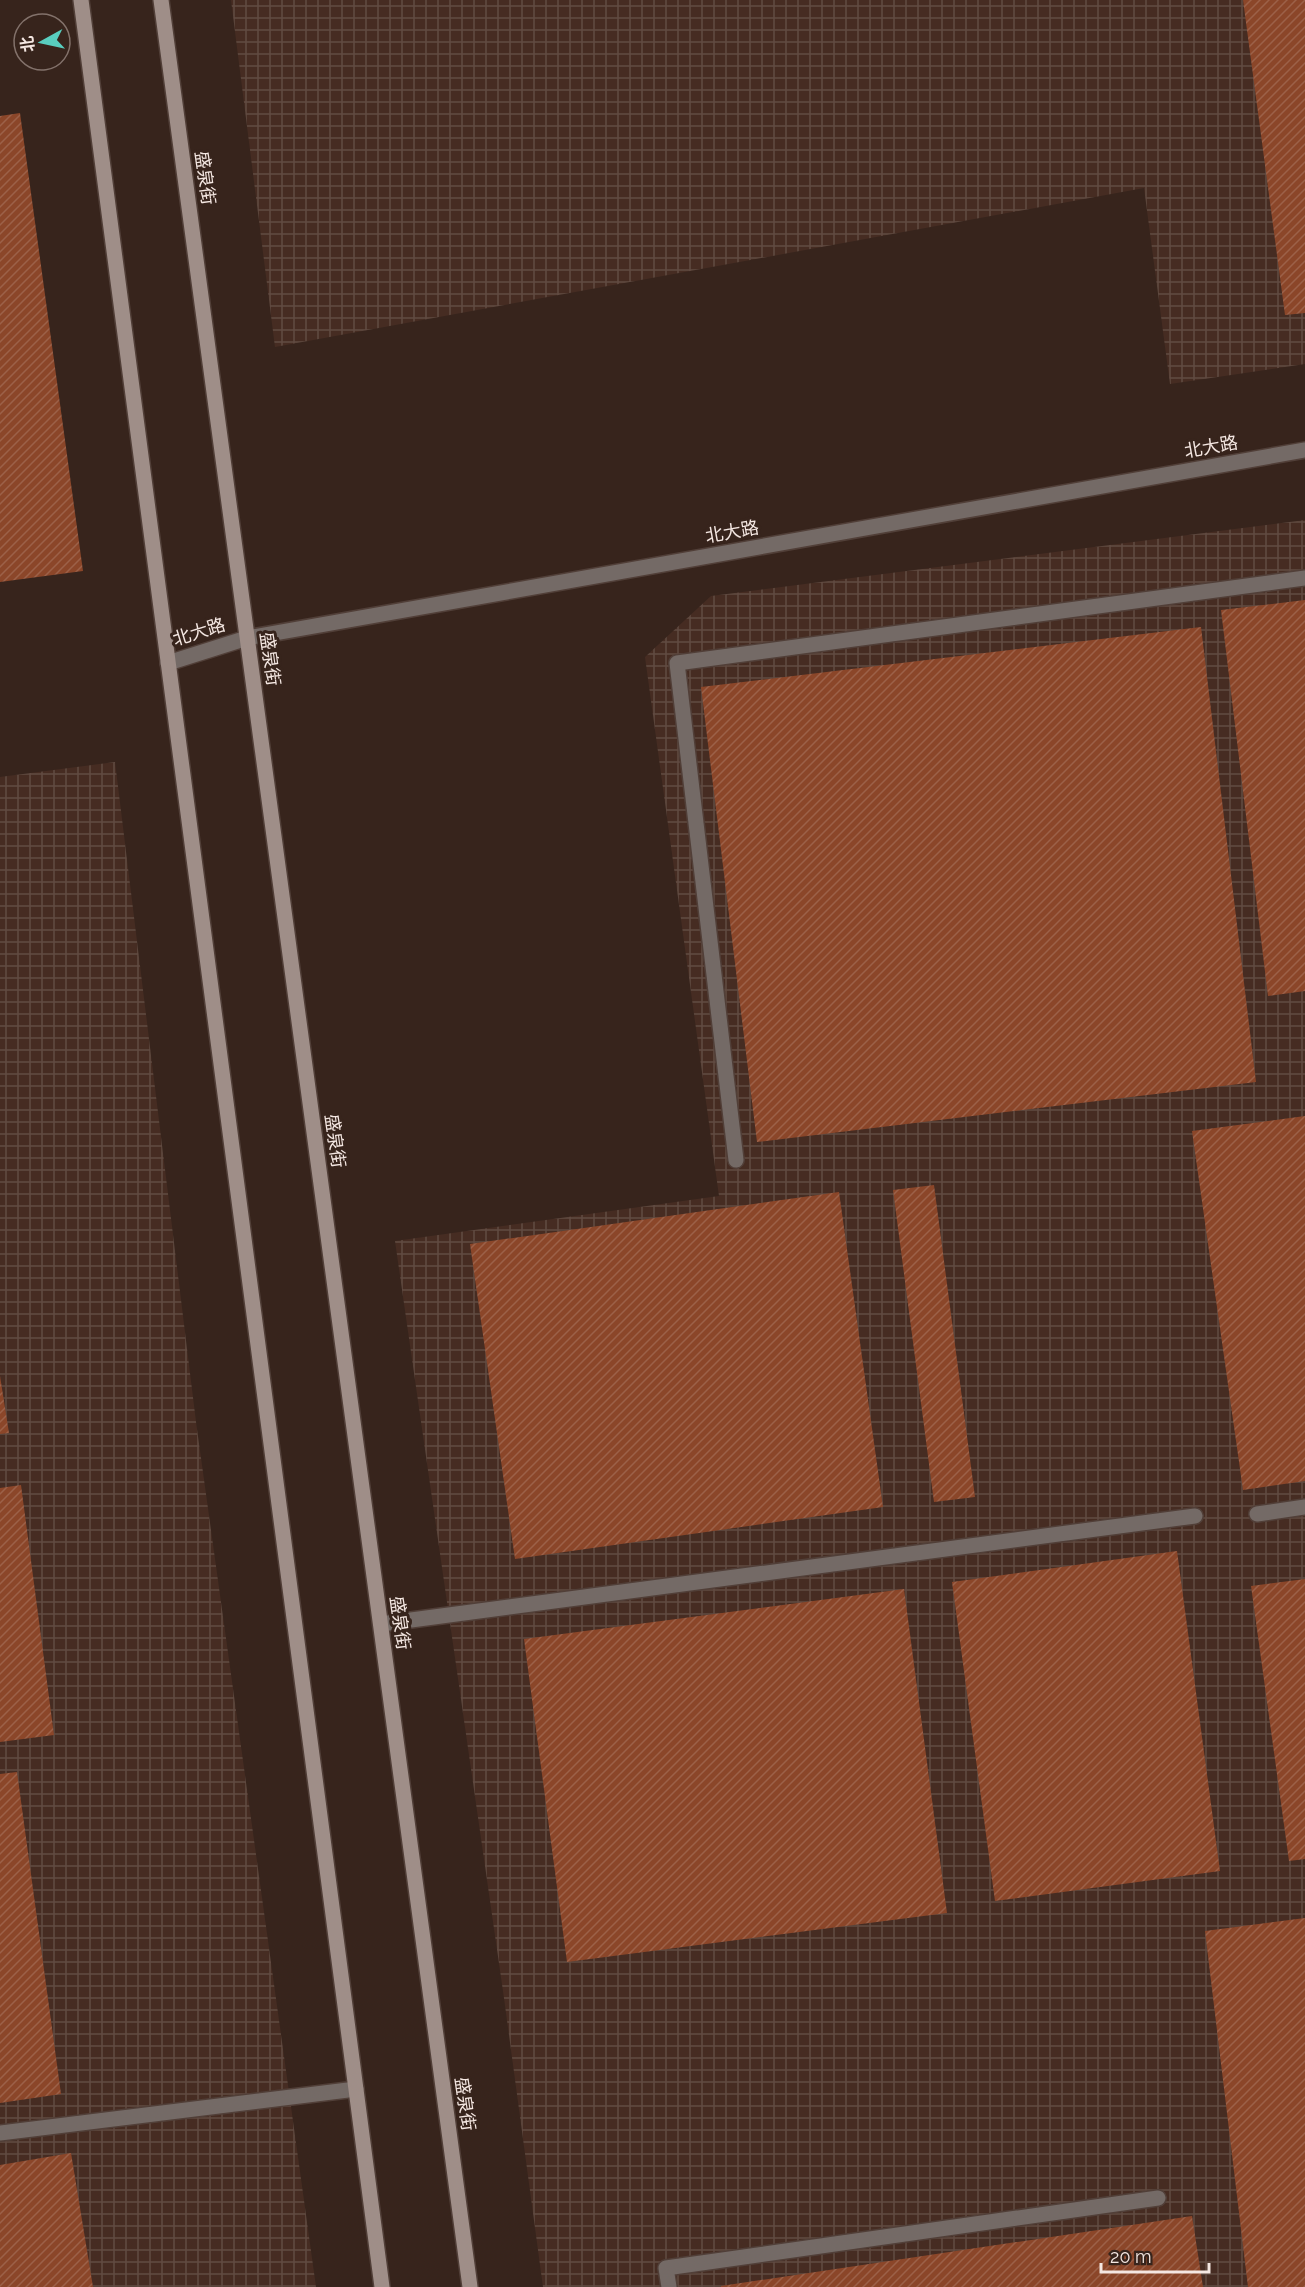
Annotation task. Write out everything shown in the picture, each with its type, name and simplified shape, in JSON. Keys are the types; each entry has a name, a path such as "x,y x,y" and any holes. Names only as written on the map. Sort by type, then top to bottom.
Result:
{"main road":[{"path":"81,0 382,2287"},
{"name":"盛泉街","path":"161,0 470,2287"}],"street":[{"name":"北大路","path":"168,663 247,638 1305,450"},
{"path":"736,1160 677,663 1305,578"},
{"path":"1257,1514 1305,1507"},
{"path":"381,1624 1195,1516"},
{"path":"0,2133 356,2089"},
{"path":"669,2287 666,2268 1158,2198"}],"shaded area":[{"path":"231,0 1305,0 1305,364 1170,384 1144,188 275,347"},
{"path":"1305,520 1305,2287 543,2287 504,1998 395,1241 719,1196 645,657 711,596"},
{"path":"115,762 196,1422 316,2287 0,2287 0,777"}],"building":[{"path":"1243,0 1305,0 1305,313 1285,315"},
{"path":"20,113 83,571 0,582 0,116"},
{"path":"1305,600 1305,991 1268,996 1221,610"},
{"path":"1201,627 1256,1082 757,1142 701,687"},
{"path":"1305,1116 1305,1481 1243,1490 1192,1131"},
{"path":"934,1185 975,1497 934,1502 893,1190"},
{"path":"839,1192 883,1507 515,1559 470,1244"},
{"path":"0,1376 9,1433 0,1434"},
{"path":"21,1485 54,1735 0,1742 0,1488"},
{"path":"1177,1551 1220,1871 995,1901 952,1582"},
{"path":"1305,1579 1305,1859 1289,1861 1251,1586"},
{"path":"904,1589 947,1913 567,1962 524,1639"},
{"path":"17,1772 61,2094 0,2103 0,1774"},
{"path":"1305,1918 1305,2287 1248,2287 1205,1931"},
{"path":"71,2153 93,2287 0,2287 0,2165"},
{"path":"1192,2216 1203,2287 721,2287 721,2286"}]}
